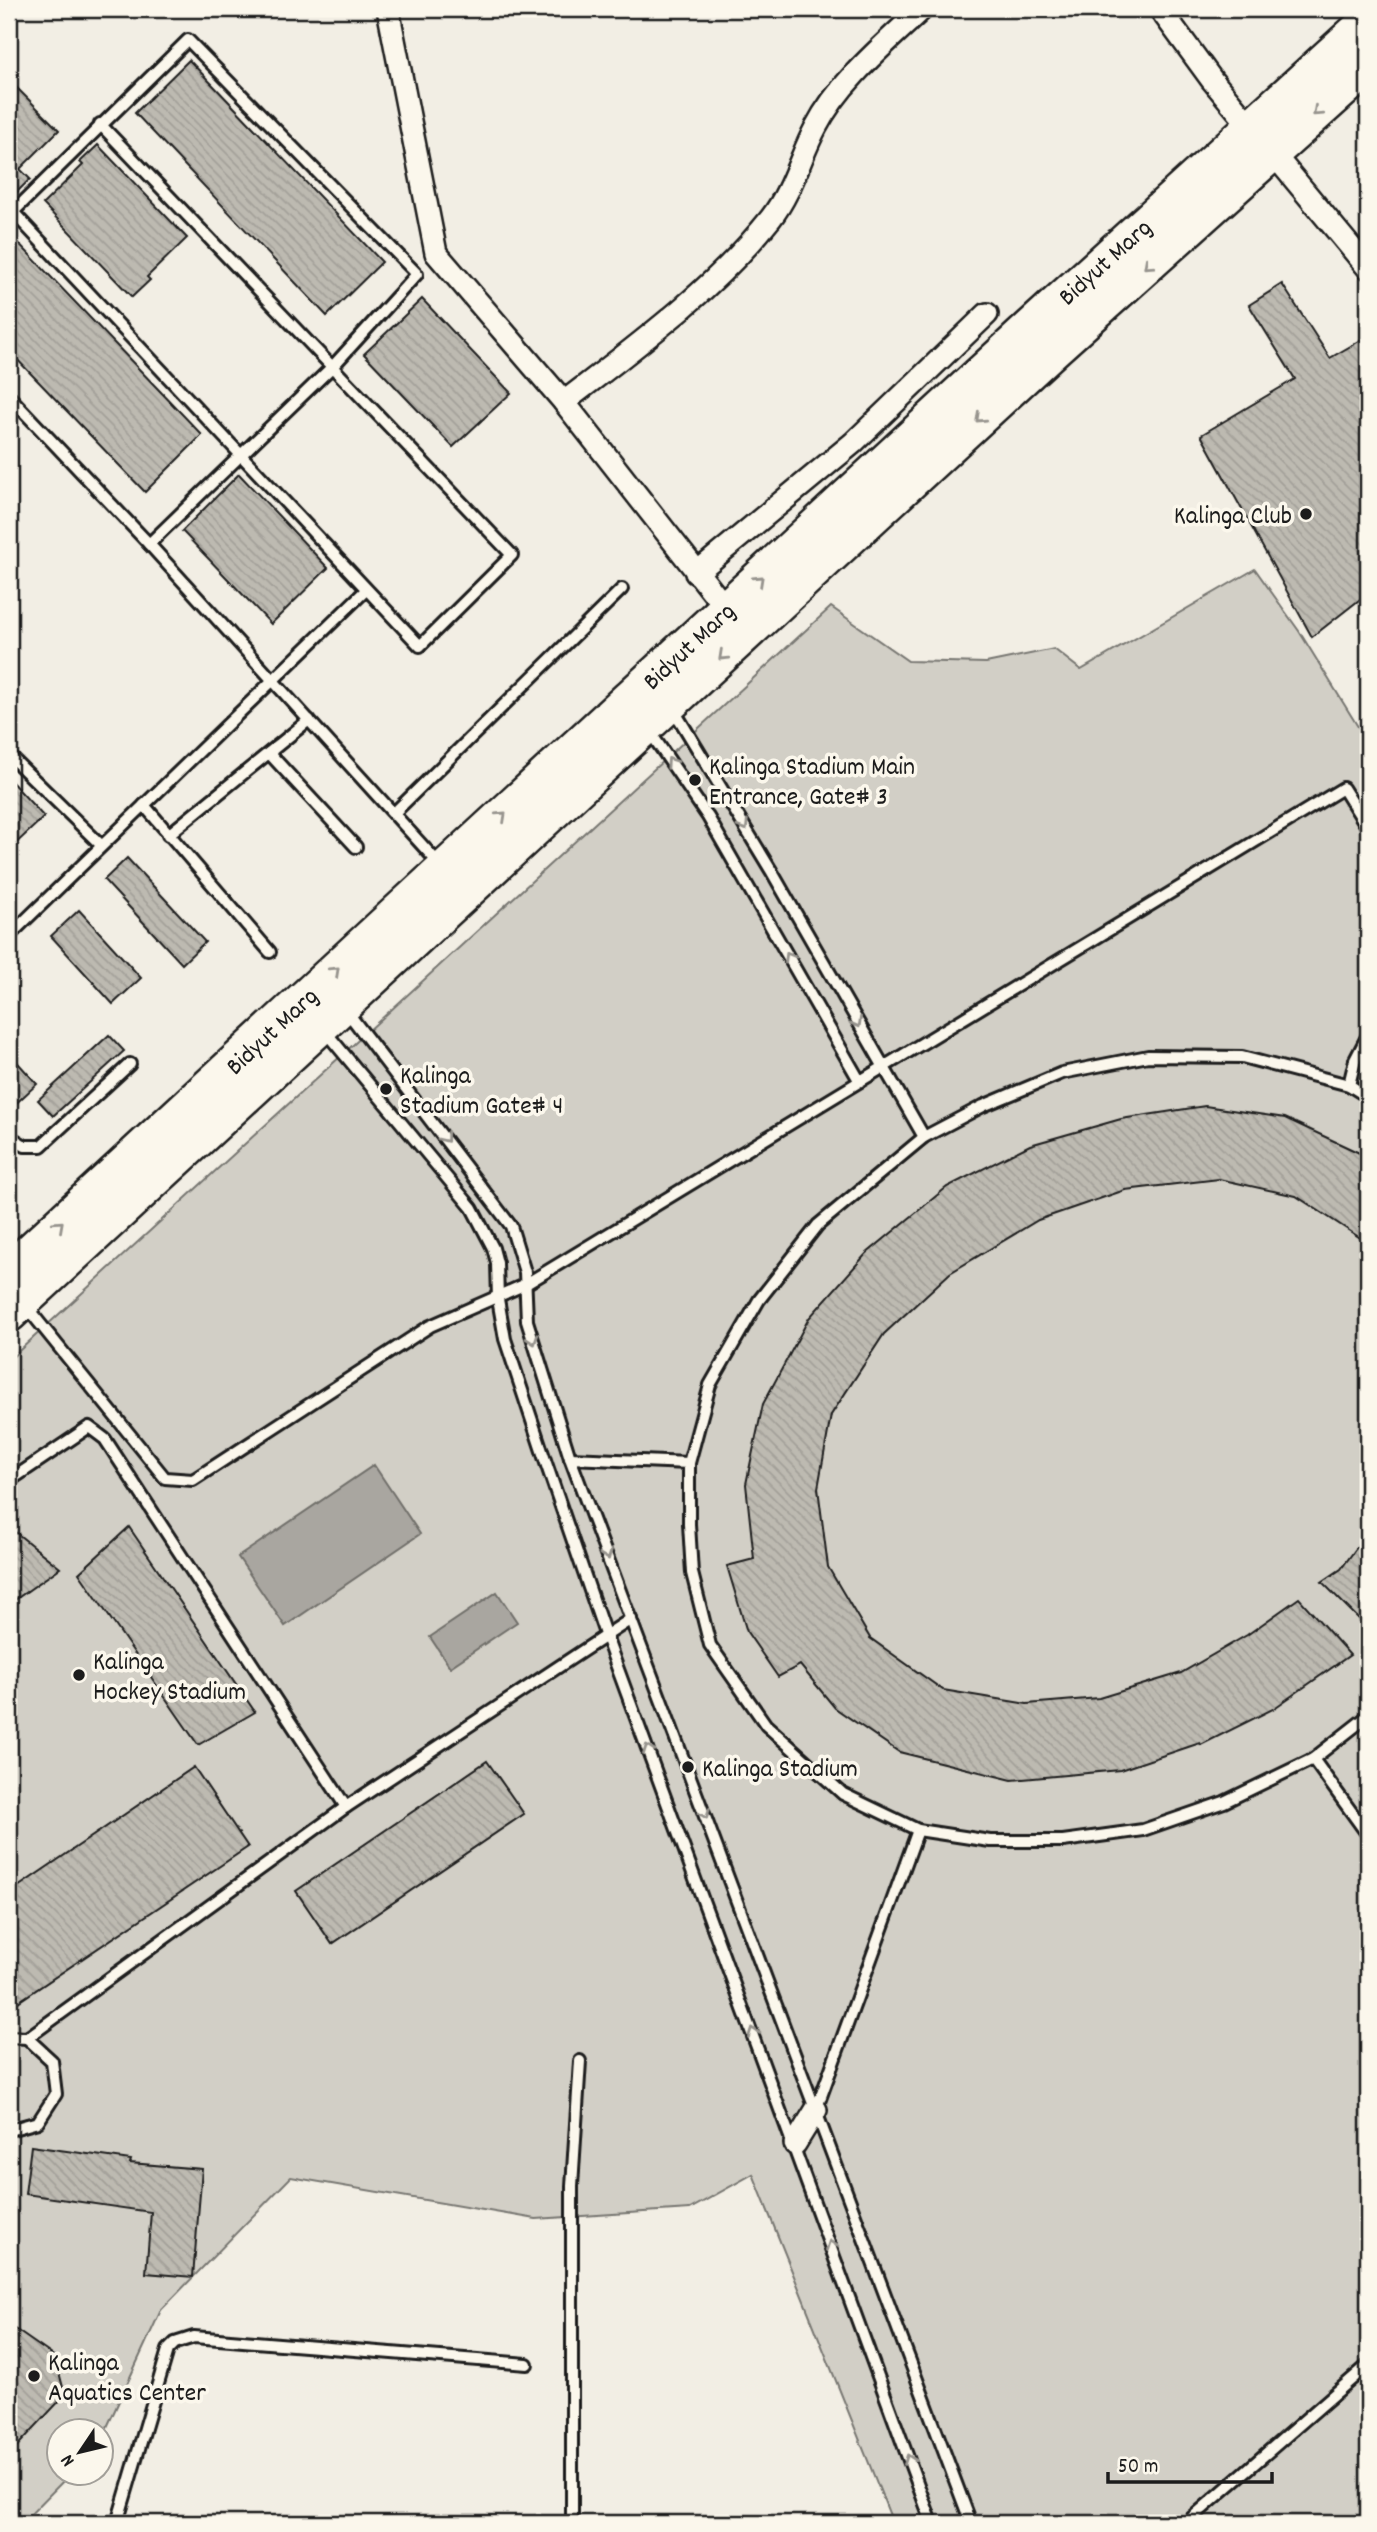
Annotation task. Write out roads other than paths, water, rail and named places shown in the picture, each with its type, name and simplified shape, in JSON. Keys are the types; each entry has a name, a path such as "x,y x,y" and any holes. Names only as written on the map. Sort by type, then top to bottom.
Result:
{"main road":[{"name":"Bidyut Marg","path":"13,1295 332,1016 658,716 1262,140 1368,21"},
{"name":"Bidyut Marg","path":"13,1295 444,869 727,610 1262,140 1368,67"}],"street":[{"path":"388,9 436,253 564,402 727,610"},
{"path":"564,402 631,352 714,276 770,218 785,197 816,128 831,102 845,83 922,9"},
{"path":"1160,9 1262,140 1364,255"},
{"path":"696,573 853,443 988,314"},
{"path":"795,2144 816,2110"}],"lane":[{"path":"100,124 334,365 512,555 420,646 241,454 11,214 100,124 188,40 417,274 334,365 241,454 149,544"},
{"path":"9,396 149,544 444,869"},
{"path":"394,813 622,589"},
{"path":"9,936 366,590"},
{"path":"658,716 772,872 924,1136"},
{"path":"658,716 708,817 859,1080"},
{"path":"168,835 309,720"},
{"path":"270,752 356,847"},
{"path":"9,755 101,845"},
{"path":"13,1295 165,1478 192,1480 430,1326 498,1299 526,1284 1343,788 1368,828"},
{"path":"144,804 270,952"},
{"path":"332,1016 511,1226 520,1251 526,1284 527,1321 570,1458 971,2523"},
{"path":"332,1016 472,1208 498,1263 498,1299 505,1339 605,1634 795,2144 932,2523"},
{"path":"1349,1085 1356,1060 1368,1035"},
{"path":"1368,1097 1349,1085 1242,1056 1148,1056 1062,1073 983,1106 924,1136 818,1225 759,1300 710,1385 689,1463 692,1573 710,1645 766,1725 843,1794 918,1830 990,1841 1063,1841 1143,1830 1224,1802 1313,1759 1368,1716"},
{"path":"9,1136 25,1146 41,1146 130,1065"},
{"path":"9,1481 89,1427 105,1439 346,1807"},
{"path":"570,1458 689,1463"},
{"path":"9,2037 27,2038 346,1807 631,1619"},
{"path":"1313,1759 1368,1835"},
{"path":"816,2110 918,1830"},
{"path":"9,2130 38,2122 56,2094 52,2061 27,2038"},
{"path":"572,2523 572,2186 580,2062"},
{"path":"117,2523 169,2350 183,2338 527,2364"},
{"path":"1186,2523 1368,2365"}],"place":[{"name":"Kalinga Club","path":"1306,514"},
{"name":"Kalinga Stadium Main Entrance, Gate# 3","path":"695,780"},
{"name":"Kalinga Stadium Gate# 4","path":"386,1089"},
{"name":"Kalinga Hockey Stadium","path":"79,1675"},
{"name":"Kalinga Stadium","path":"688,1767"},
{"name":"Kalinga Aquatics Center","path":"34,2376"}]}
